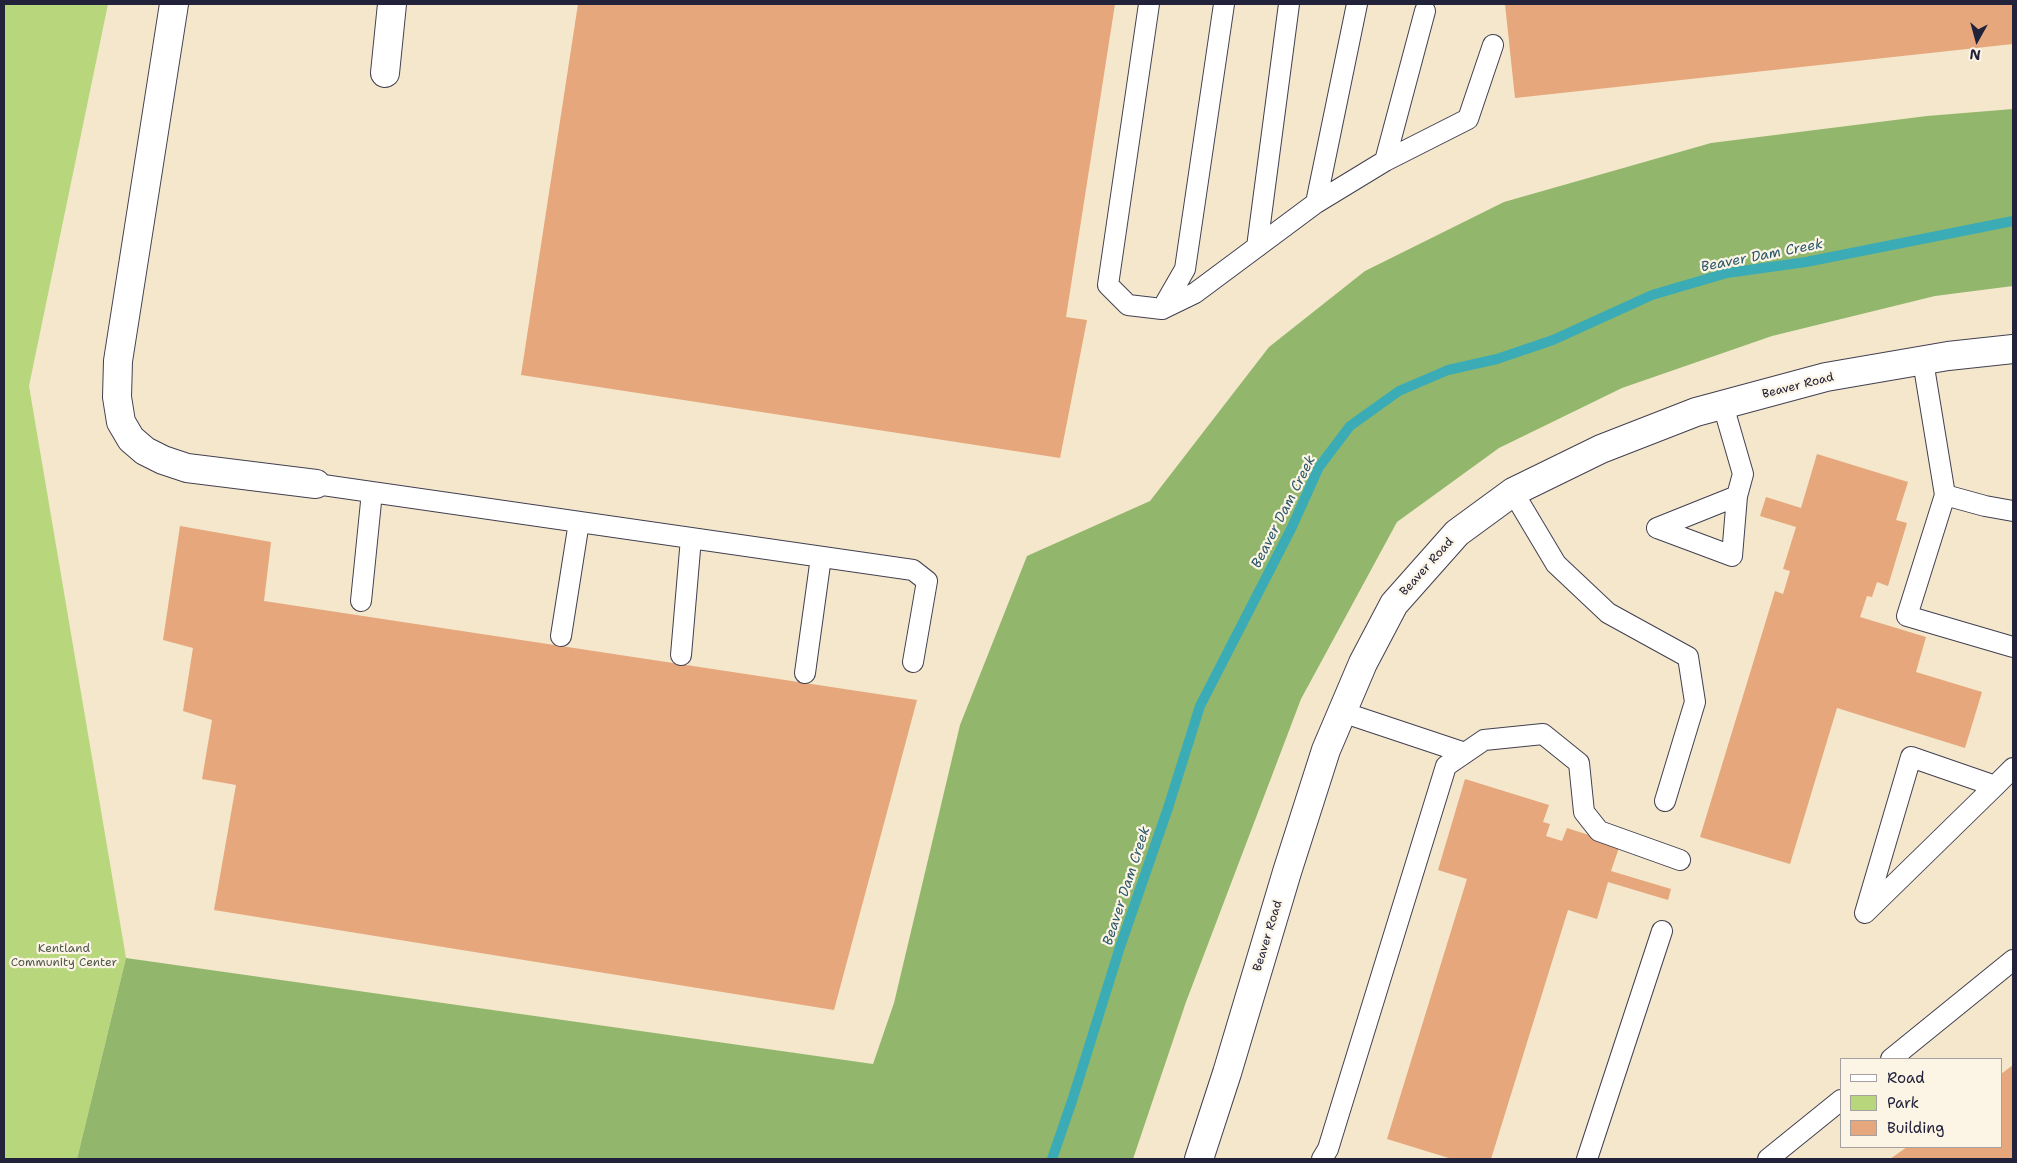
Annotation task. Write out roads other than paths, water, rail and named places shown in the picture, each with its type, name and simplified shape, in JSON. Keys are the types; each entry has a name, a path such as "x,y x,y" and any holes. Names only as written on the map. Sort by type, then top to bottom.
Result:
{"street":[{"path":"174,4 118,362 117,397 121,422 131,439 145,451 163,460 187,468 316,484"},
{"path":"385,73 392,4"},
{"name":"Beaver Road","path":"1205,1155 1326,750 1363,663 1394,604 1457,533 1513,492 1600,449 1696,412 1826,378 1923,360 2013,349"}],"lane":[{"path":"1149,4 1108,285 1128,305 1162,309 1195,293 1316,203 1385,161 1468,119 1493,45"},
{"path":"1162,309 1184,269 1224,4"},
{"path":"1257,247 1289,4"},
{"path":"1316,203 1357,4"},
{"path":"1385,161 1425,11"},
{"path":"1923,360 1945,495 1907,616 2013,646"},
{"path":"1723,405 1743,474 1737,496"},
{"path":"316,484 913,570 927,581 912,662"},
{"path":"361,601 372,492"},
{"path":"1513,492 1556,564 1608,613 1688,658 1695,702 1665,801"},
{"path":"1945,495 1985,506 2013,510"},
{"path":"561,636 578,522"},
{"path":"681,655 691,538"},
{"path":"805,673 821,557"},
{"path":"1342,712 1465,753"},
{"path":"1322,1159 1328,1149 1446,766 1484,740 1543,734 1579,763 1584,812 1600,832 1680,860"},
{"path":"1995,786 1911,756 1865,914 1892,887 1995,786 2013,768"},
{"path":"1587,1159 1662,931"},
{"path":"1892,1058 2013,960"},
{"path":"1768,1159 1840,1101"}],"waterway":[{"name":"Beaver Dam Creek","path":"1052,1159 1200,706 1291,529 1319,467 1350,426 1399,391 1448,370 1497,359 1553,340 1652,295 1727,273 1806,262 2013,221"}],"park label":[{"name":"Kentland Community Center","path":"64,956"}]}
